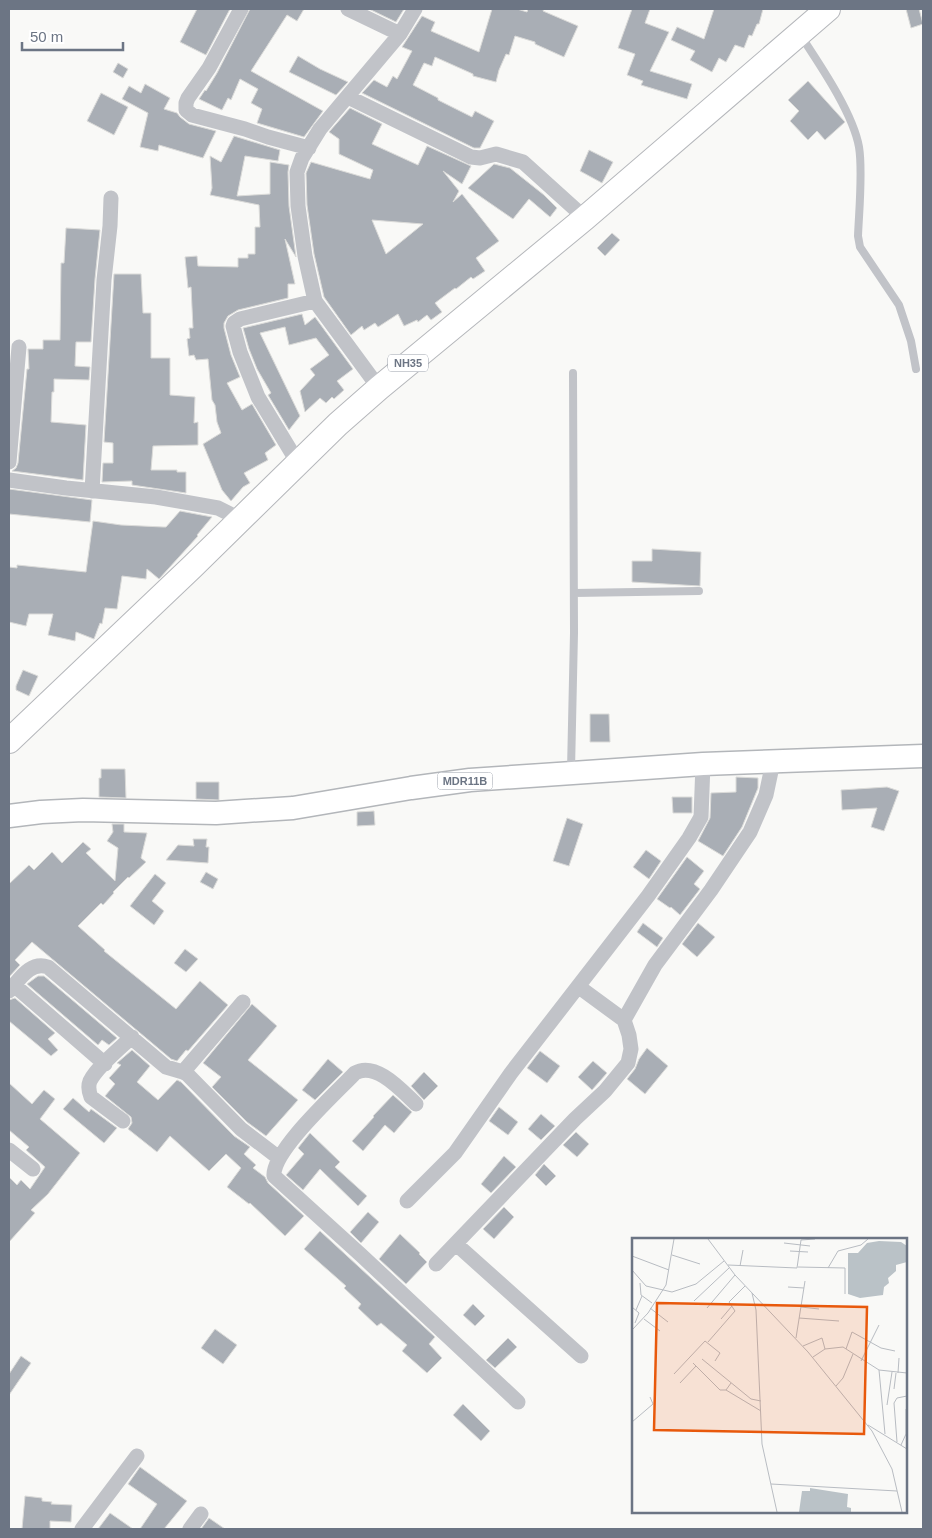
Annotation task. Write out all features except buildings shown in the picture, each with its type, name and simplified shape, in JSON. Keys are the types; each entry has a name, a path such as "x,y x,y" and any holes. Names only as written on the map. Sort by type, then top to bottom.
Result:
{"highway":[{"name":"NH35","path":"9,741 338,424 585,218 828,9"}],"main road":[{"name":"MDR11B","path":"9,816 83,810 216,813 293,808 470,780 703,764 923,756"}],"street":[{"path":"242,9 209,68 188,98 186,110 194,116 308,148"},
{"path":"348,9 400,34"},
{"path":"379,388 316,301 305,256 296,184 297,172 308,148 320,129 400,34 414,9"},
{"path":"348,97 471,157 480,158 496,154 523,162 585,218"},
{"path":"92,491 104,280 111,198"},
{"path":"298,463 258,397 240,352 233,326 240,319 316,301"},
{"path":"9,462 19,347"},
{"path":"9,480 156,497 218,508 240,519"},
{"path":"624,1020 655,966 711,890 750,832 766,795 773,762"},
{"path":"407,1201 455,1153 512,1074 648,896 697,825 701,817 703,764"},
{"path":"104,1064 12,988 31,967 36,965 48,967 166,1067 183,1072 241,1129 279,1158"},
{"path":"436,1264 575,1119 606,1091 628,1063 631,1049 630,1035 624,1020 579,987"},
{"path":"183,1072 243,1002"},
{"path":"123,1121 91,1097 88,1091 90,1082 104,1064 132,1037"},
{"path":"416,1104 381,1074 359,1070 286,1146 279,1158 274,1176 277,1181 361,1255 518,1402"},
{"path":"9,1150 32,1169"},
{"path":"456,1244 581,1356"},
{"path":"82,1529 137,1456"},
{"path":"190,1529 201,1514"}],"lane":[{"path":"799,34 833,88 854,129 859,149 858,236 860,247 898,305 912,340 916,369"},
{"path":"571,772 574,592 573,373"},
{"path":"574,592 699,591"}]}
